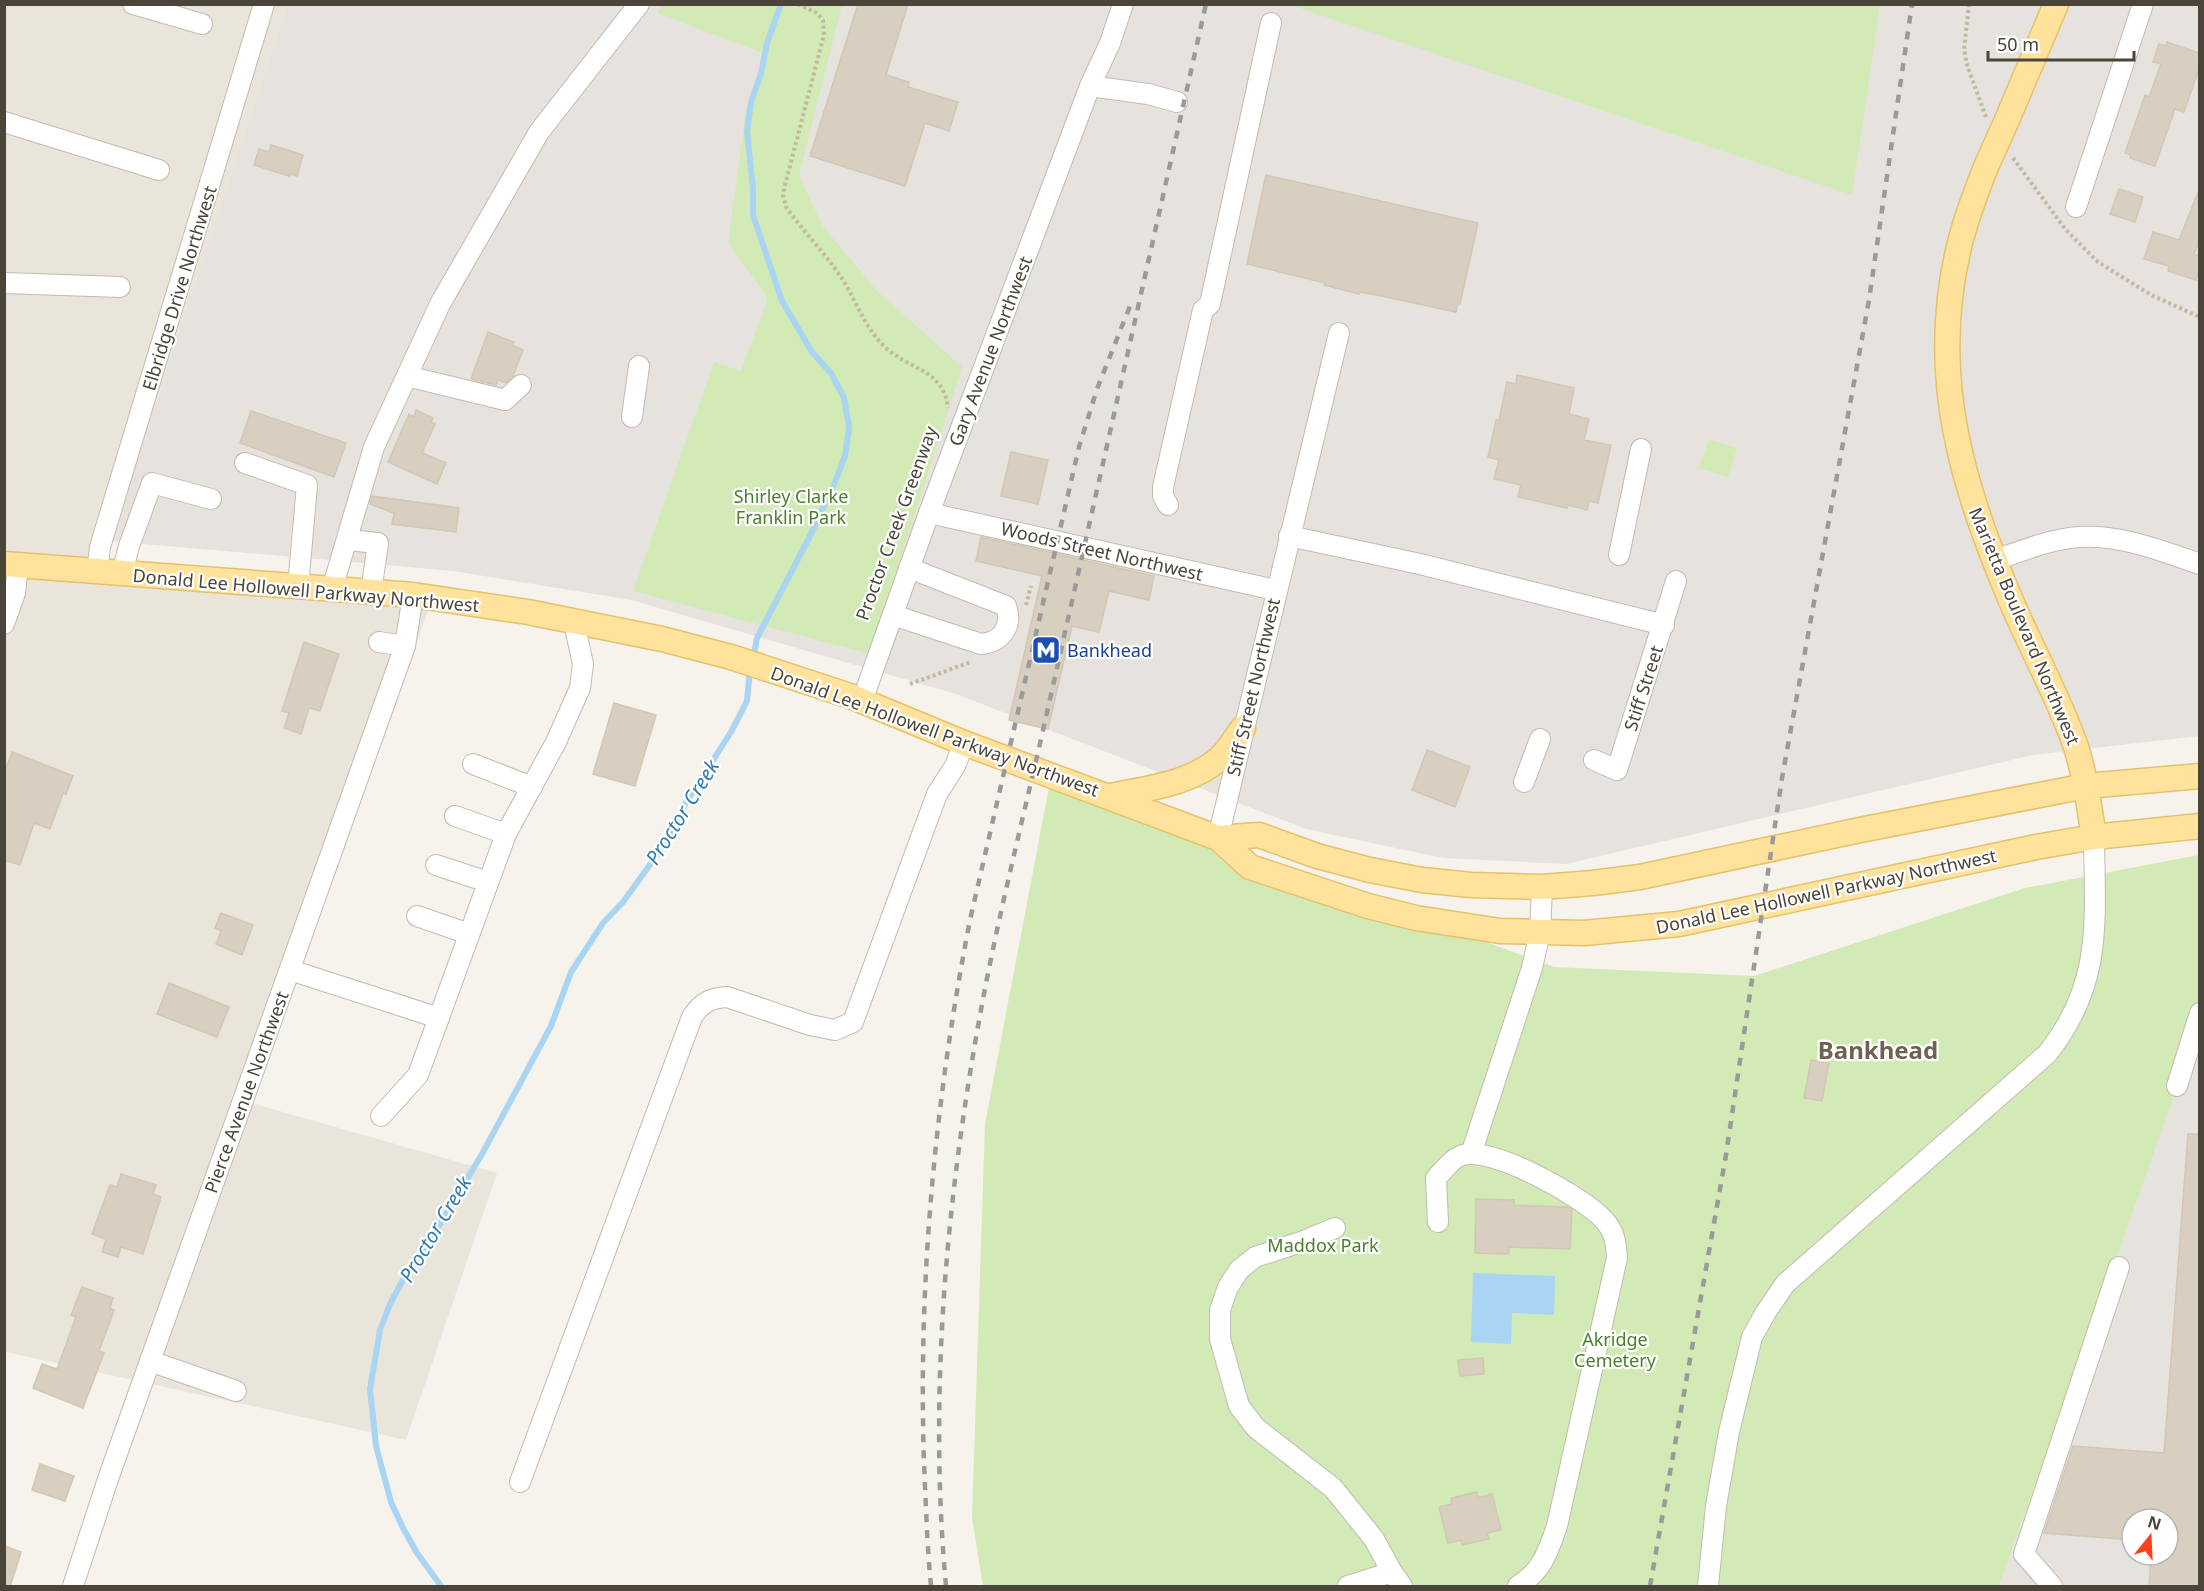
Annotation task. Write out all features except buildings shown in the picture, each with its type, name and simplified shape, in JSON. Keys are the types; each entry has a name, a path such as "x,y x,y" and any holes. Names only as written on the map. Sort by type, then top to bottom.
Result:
{"main road":[{"name":"Marietta Boulevard Northwest","path":"2056,4 1997,119 1985,169 1959,246 1952,283 1947,348 1953,423 1972,500 1995,560 2075,744 2086,786 2094,837"},
{"name":"Donald Lee Hollowell Parkway Northwest","path":"11,565 413,595 528,612 662,639 731,657 862,701 964,742 1111,796 1218,838 1250,867 1368,906 1416,918 1500,930 1584,933 1679,924 1890,877 2094,837 2199,826"},
{"path":"1111,796 1173,783 1200,772 1221,757 1243,728"},
{"name":"Donald Lee Hollowell Parkway Northwest","path":"1218,838 1259,835 1317,856 1370,870 1422,880 1471,885 1542,887 1651,875 1860,830 2086,786 2199,776"}],"street":[{"path":"133,4 202,24"},
{"name":"Elbridge Drive Northwest","path":"97,572 100,547 264,4"},
{"path":"332,589 374,447 440,304 539,132 639,4"},
{"name":"Gary Avenue Northwest","path":"862,701 928,513 1090,86 1110,43 1123,4"},
{"path":"2076,207 2143,4"},
{"path":"1168,505 1163,496 1163,487 1203,310 1210,304 1271,23"},
{"path":"1090,86 1148,94 1177,102"},
{"path":"4,122 159,170"},
{"path":"4,283 120,287"},
{"name":"Stiff Street Northwest","path":"1218,838 1275,590 1338,333"},
{"path":"632,417 639,366"},
{"path":"407,376 506,400 521,385"},
{"path":"1619,555 1641,449"},
{"path":"246,463 307,485 298,587"},
{"path":"122,573 129,546 152,483 211,499"},
{"name":"Woods Street Northwest","path":"928,513 1275,590"},
{"path":"1289,536 1420,564 1664,625"},
{"path":"1995,560 2042,543 2079,537 2121,540 2199,564"},
{"path":"347,540 378,543 371,592"},
{"path":"4,624 15,593 11,565"},
{"path":"893,615 981,644 991,643 1000,638 1010,615 1006,606 909,568"},
{"name":"Stiff Street","path":"1594,759 1617,770 1676,581"},
{"name":"Pierce Avenue Northwest","path":"73,1587 150,1361 405,646 413,595"},
{"path":"381,1116 418,1075 506,834 556,742 580,688 584,664 574,623"},
{"path":"379,642 405,646"},
{"path":"1524,782 1540,739"},
{"path":"520,1482 695,1012 705,1001 727,997 810,1025 835,1030 852,1022 937,794 955,766 964,742"},
{"path":"473,764 532,787"},
{"path":"454,816 506,834"},
{"path":"1708,1587 1717,1495 1728,1432 1752,1337 1785,1284 2047,1054 2061,1036 2083,994 2090,970 2095,910 2094,837"},
{"path":"436,865 488,882"},
{"path":"1471,1154 1532,968 1540,932 1542,887"},
{"path":"417,916 469,934"},
{"path":"290,969 439,1018"},
{"path":"2177,1086 2199,1013"},
{"path":"1438,1222 1436,1178 1460,1156 1471,1154 1498,1157 1562,1188 1603,1219 1616,1237 1617,1258 1557,1526 1546,1558 1527,1581 1518,1587"},
{"path":"1335,1228 1255,1257 1239,1270 1228,1287 1220,1310 1220,1340 1239,1406 1256,1428 1333,1488 1374,1539 1397,1579 1348,1587"},
{"path":"2052,1587 2024,1554 2119,1267"},
{"path":"150,1361 236,1391"}],"path":[{"path":"1969,4 1964,49 1967,65 1997,119"},
{"name":"Proctor Creek Greenway","path":"799,5 817,13 823,20 824,35 785,185 783,195 786,207 841,277 872,334 899,358 934,377 942,386 949,414"},
{"path":"2010,154 2066,230 2098,262 2151,295 2199,317"}],"shaded area":[{"path":"5,5 287,5 105,557 430,606 244,1101 497,1173 406,1440 6,1352 5,1355"},
{"path":"287,5 2199,5 2199,736 2033,755 1566,864 1443,858 1306,829 956,694 631,600 453,571 110,541"},
{"path":"2199,962 2199,1586 1999,1586 2068,1393"}],"green space":[{"name":"Shirley Clarke Franklin Park","path":"663,4 842,5 799,175 822,225 877,291 962,367 870,654 633,591 714,362 741,371 768,298 728,243 746,112 765,54 657,13"},
{"path":"1291,5 1880,5 1852,195"},
{"path":"1709,439 1737,448 1728,477 1699,468"},
{"name":"Maddox Park","path":"1050,782 1554,967 1754,976 2025,888 2199,855 2199,1026 1999,1586 983,1586 972,1517 985,1124"}],"water":[{"path":"1473,1273 1555,1276 1554,1315 1512,1313 1511,1344 1471,1342"}],"waterway":[{"name":"Proctor Creek","path":"753,659 757,638 835,482 845,456 849,427 844,398 831,373 812,352 782,301 753,215 753,189 747,131 751,102 761,74 767,43 781,4"},
{"name":"Proctor Creek","path":"441,1586 417,1553 403,1528 391,1502 376,1446 370,1389 380,1330 390,1304 404,1278 437,1229 482,1154 551,1026 571,972 603,923 623,902 657,855 673,830 685,804 731,732 747,701 750,669"}],"railway":[{"path":"946,1586 941,1513 940,1365 951,1218 970,1071 998,924 1206,4"},
{"path":"1650,1586 1726,1155 1782,778 1869,300 1912,4"},
{"path":"931,1586 924,1464 924,1327 932,1190 947,1055 970,920 1079,447 1097,389 1132,301"}],"place":[{"name":"Bankhead","path":"1046,650"}],"district":[{"name":"Bankhead","path":"1878,1049"}],"park label":[{"name":"Akridge Cemetery","path":"1615,1349"}]}
